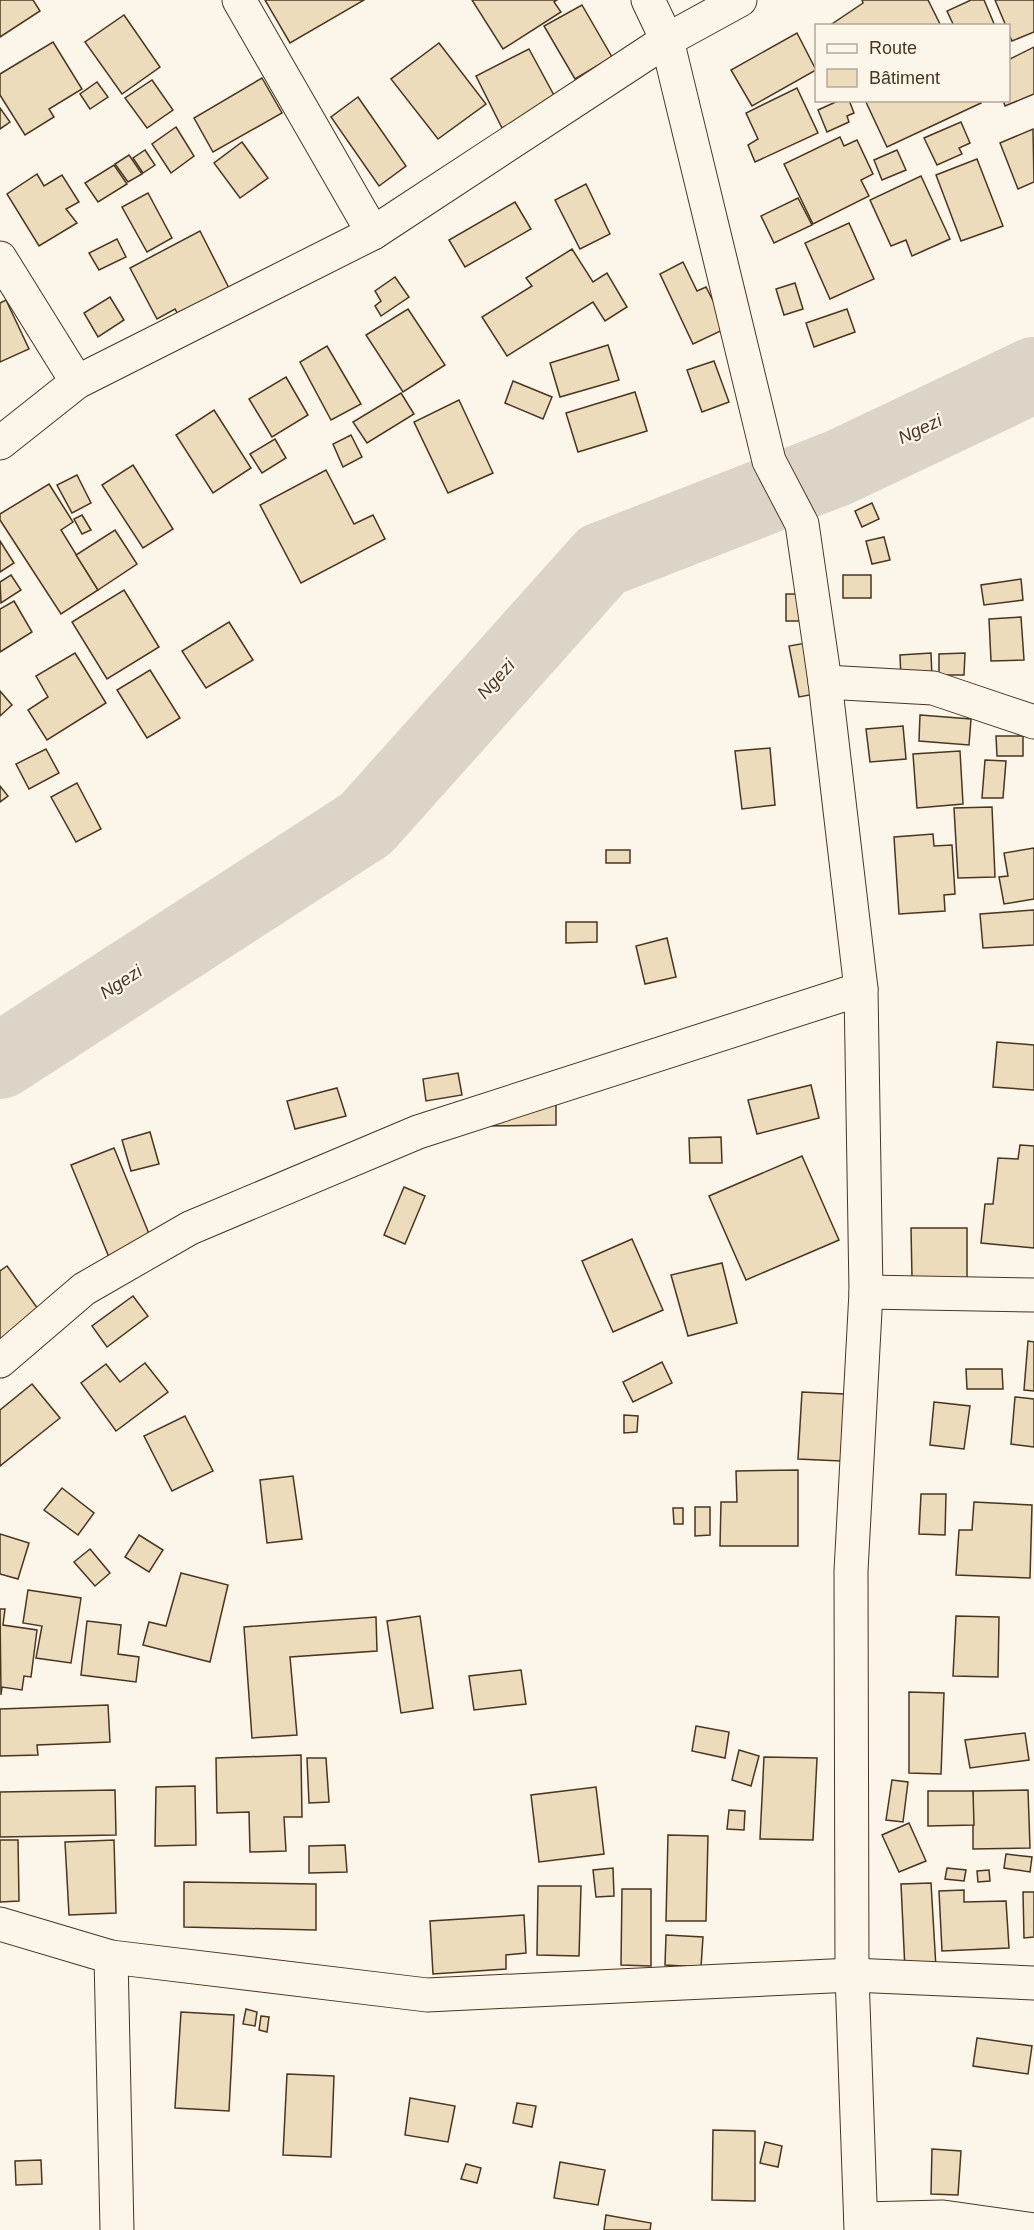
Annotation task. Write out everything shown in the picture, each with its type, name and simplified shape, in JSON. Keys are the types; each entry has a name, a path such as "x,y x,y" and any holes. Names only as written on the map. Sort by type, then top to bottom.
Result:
{"street":[{"path":"239,0 373,233"},
{"path":"648,0 667,40 769,461 802,524 825,682 861,989 866,1292 851,1571 852,1975 861,2224 944,2217 1034,2230"},
{"path":"0,443 77,382 373,233 667,40 740,0"},
{"path":"0,258 77,382"},
{"path":"825,682 933,688 1034,722"},
{"path":"0,1361 84,1289 190,1228 418,1132 861,989"},
{"path":"866,1292 1034,1295"},
{"path":"0,1924 111,1957 427,1995 852,1975 1034,1983"},
{"path":"111,1957 117,2230"}],"building":[{"path":"0,0 33,0 40,11 0,37"},
{"path":"265,0 364,0 290,43"},
{"path":"472,0 557,0 554,2 561,12 503,49"},
{"path":"862,0 928,0 940,24 832,24 863,3"},
{"path":"971,0 984,0 994,24 953,24 947,11"},
{"path":"995,0 1034,0 1034,32 1012,41 1010,24 1005,24"},
{"path":"582,5 612,57 575,79 544,26"},
{"path":"124,15 160,67 122,94 85,42"},
{"path":"797,33 815,68 815,71 752,106 731,70"},
{"path":"53,42 82,89 49,109 54,117 25,135 0,95 0,74"},
{"path":"439,43 486,104 438,139 391,79"},
{"path":"1034,47 1034,94 1005,106 1004,102 1010,102 1010,59"},
{"path":"529,49 556,99 502,128 476,76"},
{"path":"262,78 282,113 213,152 194,118"},
{"path":"152,80 173,110 147,128 125,98"},
{"path":"97,82 108,97 90,109 80,94"},
{"path":"797,88 818,133 755,162 748,145 758,139 746,113"},
{"path":"358,97 406,166 379,186 331,117"},
{"path":"836,102 850,102 854,113 847,116 849,122 827,132 818,110"},
{"path":"866,102 981,102 981,103 887,147"},
{"path":"0,108 10,122 0,129"},
{"path":"961,122 970,143 959,148 962,154 937,165 924,138"},
{"path":"176,127 194,156 171,173 152,144"},
{"path":"1033,129 1034,182 1018,189 1000,143"},
{"path":"840,137 844,146 857,140 873,174 861,180 869,196 813,224 784,164"},
{"path":"242,142 268,178 240,198 214,163"},
{"path":"145,150 155,165 143,173 133,158"},
{"path":"897,150 906,170 882,180 874,160"},
{"path":"129,155 142,174 128,182 115,164"},
{"path":"977,159 1003,226 961,241 936,175"},
{"path":"114,165 127,184 98,202 85,183"},
{"path":"37,174 44,186 62,175 79,202 66,209 77,223 39,246 7,194"},
{"path":"921,176 950,239 912,256 906,240 891,246 870,200"},
{"path":"586,184 610,234 580,249 555,200"},
{"path":"148,193 172,238 147,252 122,207"},
{"path":"798,198 812,225 774,243 761,216"},
{"path":"515,202 531,229 465,267 449,240"},
{"path":"849,223 874,279 830,299 805,243"},
{"path":"200,231 235,300 185,327 175,309 157,319 130,268"},
{"path":"117,239 126,257 99,270 89,253"},
{"path":"572,249 593,282 607,273 627,307 605,321 593,302 507,356 482,317 532,286 526,278"},
{"path":"683,262 697,291 706,287 727,328 693,344 660,274"},
{"path":"395,277 409,297 381,316 375,306 381,301 375,291"},
{"path":"795,283 803,309 784,315 776,289"},
{"path":"110,297 124,320 98,337 84,313"},
{"path":"6,300 29,349 0,362 0,303"},
{"path":"408,309 445,365 403,392 366,335"},
{"path":"847,309 855,332 814,347 806,323"},
{"path":"608,345 619,380 560,397 550,363"},
{"path":"327,346 361,404 331,420 300,362"},
{"path":"714,361 729,402 702,412 687,370"},
{"path":"286,377 308,415 272,437 249,399"},
{"path":"513,381 552,397 543,419 505,403"},
{"path":"635,392 647,431 578,452 566,413"},
{"path":"401,393 414,414 367,443 353,422"},
{"path":"459,400 493,473 448,493 414,422"},
{"path":"214,410 251,468 213,493 176,435"},
{"path":"351,435 362,457 343,467 333,444"},
{"path":"275,439 286,458 262,473 250,454"},
{"path":"133,465 173,529 143,548 102,485"},
{"path":"326,470 354,524 373,515 385,539 301,583 260,505"},
{"path":"77,475 91,503 72,513 57,485"},
{"path":"49,484 73,522 61,530 98,590 61,614 0,520 0,514"},
{"path":"872,503 879,519 862,527 855,511"},
{"path":"82,515 91,530 82,534 74,519"},
{"path":"115,530 137,564 98,590 76,555"},
{"path":"884,537 890,560 872,564 866,541"},
{"path":"0,541 14,563 0,572"},
{"path":"11,575 21,590 1,603 0,582"},
{"path":"843,575 871,575 871,598 843,598"},
{"path":"1021,579 1023,600 984,605 981,585"},
{"path":"124,590 159,647 107,679 72,622"},
{"path":"786,594 811,594 812,621 786,621"},
{"path":"14,601 32,632 0,652 0,609"},
{"path":"1021,617 1024,660 991,661 989,619"},
{"path":"229,622 253,660 206,688 182,651"},
{"path":"817,641 826,692 799,697 789,646"},
{"path":"75,653 106,703 47,740 28,710 48,697 36,676"},
{"path":"931,653 932,678 901,679 900,655"},
{"path":"965,653 964,675 939,675 939,654"},
{"path":"150,670 180,718 147,738 117,690"},
{"path":"0,691 12,705 0,716"},
{"path":"920,715 971,719 969,745 919,741"},
{"path":"903,726 906,759 870,762 866,729"},
{"path":"996,736 1023,736 1023,756 997,756"},
{"path":"770,748 775,805 742,809 735,751"},
{"path":"46,749 59,773 29,789 16,764"},
{"path":"960,751 963,804 917,808 913,754"},
{"path":"985,760 1006,761 1003,798 982,798"},
{"path":"77,783 101,829 76,842 51,797"},
{"path":"0,786 8,796 0,802"},
{"path":"992,807 995,877 958,878 954,808"},
{"path":"933,834 934,846 952,845 955,894 944,895 945,911 899,914 894,837"},
{"path":"1034,848 1034,899 1004,904 999,877 1008,876 1004,853"},
{"path":"606,850 630,850 630,863 606,863"},
{"path":"1034,910 1034,945 983,948 980,914"},
{"path":"566,922 597,922 597,942 566,943"},
{"path":"667,938 676,977 645,984 636,946"},
{"path":"997,1042 1034,1045 1034,1090 993,1087"},
{"path":"458,1073 462,1095 426,1101 423,1079"},
{"path":"811,1085 819,1118 757,1134 748,1100"},
{"path":"337,1088 346,1116 295,1129 287,1101"},
{"path":"556,1102 556,1125 483,1126"},
{"path":"150,1132 159,1164 131,1171 122,1140"},
{"path":"721,1137 722,1163 690,1163 689,1138"},
{"path":"1020,1145 1034,1146 1034,1248 981,1243 985,1204 993,1204 998,1158 1018,1159"},
{"path":"114,1148 154,1246 111,1262 71,1165"},
{"path":"802,1156 839,1240 746,1280 709,1196"},
{"path":"404,1187 425,1196 405,1244 384,1235"},
{"path":"911,1228 967,1228 967,1278 912,1278"},
{"path":"632,1239 663,1310 613,1332 582,1261"},
{"path":"722,1263 737,1323 688,1336 671,1275"},
{"path":"7,1266 46,1320 0,1354 0,1271"},
{"path":"133,1296 148,1316 107,1347 92,1326"},
{"path":"1028,1341 1034,1342 1034,1391 1024,1390"},
{"path":"662,1362 672,1383 633,1402 623,1382"},
{"path":"145,1363 168,1392 116,1431 81,1383 106,1364 120,1382"},
{"path":"966,1369 1002,1369 1003,1389 967,1389"},
{"path":"32,1384 60,1418 0,1466 0,1410"},
{"path":"802,1392 844,1394 841,1461 798,1459"},
{"path":"1015,1397 1034,1399 1034,1447 1011,1444"},
{"path":"934,1402 970,1406 964,1449 930,1445"},
{"path":"624,1415 638,1416 637,1432 624,1433"},
{"path":"185,1416 213,1471 172,1491 144,1436"},
{"path":"798,1470 798,1546 720,1546 721,1502 737,1502 736,1471"},
{"path":"293,1476 302,1539 267,1543 260,1480"},
{"path":"62,1488 94,1513 78,1535 44,1510"},
{"path":"921,1494 946,1494 945,1535 919,1534"},
{"path":"974,1502 1032,1505 1030,1578 956,1575 959,1530 972,1530"},
{"path":"695,1507 710,1507 710,1535 695,1536"},
{"path":"673,1508 683,1508 683,1524 674,1524"},
{"path":"0,1534 29,1543 18,1579 0,1574"},
{"path":"139,1535 163,1550 149,1572 125,1557"},
{"path":"90,1549 110,1573 95,1586 74,1562"},
{"path":"181,1573 228,1585 210,1662 143,1645 149,1622 166,1626"},
{"path":"28,1590 81,1598 71,1663 36,1658 42,1626 23,1623"},
{"path":"0,1609 5,1609 3,1625 37,1630 31,1677 24,1676 22,1690 2,1687 1,1695"},
{"path":"420,1616 433,1708 401,1713 387,1621"},
{"path":"956,1616 999,1617 998,1677 953,1676"},
{"path":"376,1617 377,1651 290,1657 297,1735 252,1738 244,1627"},
{"path":"87,1621 121,1625 118,1654 139,1657 136,1682 81,1675"},
{"path":"521,1670 526,1704 474,1710 469,1676"},
{"path":"909,1692 944,1693 941,1774 909,1773"},
{"path":"108,1705 110,1742 37,1745 38,1755 0,1756 0,1709"},
{"path":"696,1726 729,1732 725,1758 692,1751"},
{"path":"1025,1733 1029,1760 970,1768 965,1740"},
{"path":"739,1750 759,1756 751,1786 732,1780"},
{"path":"301,1755 302,1817 284,1817 286,1851 250,1852 249,1812 217,1813 216,1758"},
{"path":"764,1757 817,1758 813,1840 760,1839"},
{"path":"307,1758 326,1758 329,1802 309,1803"},
{"path":"892,1780 908,1782 903,1822 886,1820"},
{"path":"195,1786 196,1845 155,1846 156,1787"},
{"path":"596,1787 604,1854 539,1862 531,1795"},
{"path":"115,1790 116,1835 0,1837 0,1792"},
{"path":"1028,1790 1030,1848 973,1849 973,1791"},
{"path":"928,1791 973,1791 974,1825 928,1826"},
{"path":"729,1810 745,1811 744,1830 727,1829"},
{"path":"909,1823 926,1861 899,1872 882,1835"},
{"path":"668,1835 708,1836 706,1921 666,1921"},
{"path":"0,1840 18,1840 19,1901 0,1902"},
{"path":"114,1840 116,1913 69,1915 65,1842"},
{"path":"345,1845 347,1872 309,1873 309,1846"},
{"path":"1006,1854 1032,1857 1030,1872 1004,1868"},
{"path":"613,1868 614,1896 596,1897 593,1870"},
{"path":"947,1868 966,1870 964,1881 945,1879"},
{"path":"989,1870 990,1881 978,1882 977,1871"},
{"path":"184,1882 316,1884 316,1930 184,1927"},
{"path":"931,1883 936,1968 905,1970 901,1884"},
{"path":"538,1886 581,1886 579,1956 537,1955"},
{"path":"622,1889 651,1889 651,1966 621,1965"},
{"path":"964,1890 964,1902 1006,1901 1009,1948 942,1951 939,1891"},
{"path":"1023,1892 1034,1892 1034,1937 1024,1938"},
{"path":"524,1915 526,1953 506,1955 506,1969 433,1974 430,1921"},
{"path":"666,1935 703,1937 701,1967 665,1965"},
{"path":"246,2009 257,2012 255,2026 243,2024"},
{"path":"181,2012 234,2015 229,2111 175,2108"},
{"path":"261,2016 269,2017 267,2032 259,2030"},
{"path":"977,2038 1032,2046 1028,2074 973,2066"},
{"path":"287,2074 334,2076 331,2157 283,2155"},
{"path":"410,2098 455,2106 448,2142 405,2135"},
{"path":"517,2103 536,2106 532,2127 513,2123"},
{"path":"713,2130 755,2131 755,2201 712,2200"},
{"path":"765,2142 782,2146 778,2167 760,2163"},
{"path":"932,2149 961,2151 958,2195 931,2194"},
{"path":"41,2160 42,2184 16,2185 15,2161"},
{"path":"560,2162 605,2170 598,2205 554,2198"},
{"path":"466,2164 481,2168 477,2183 461,2179"},
{"path":"606,2215 651,2223 650,2230 604,2230"}],"waterway":[{"name":"Ngezi","path":"0,1061 366,824 602,560 838,468 1034,375"}]}
